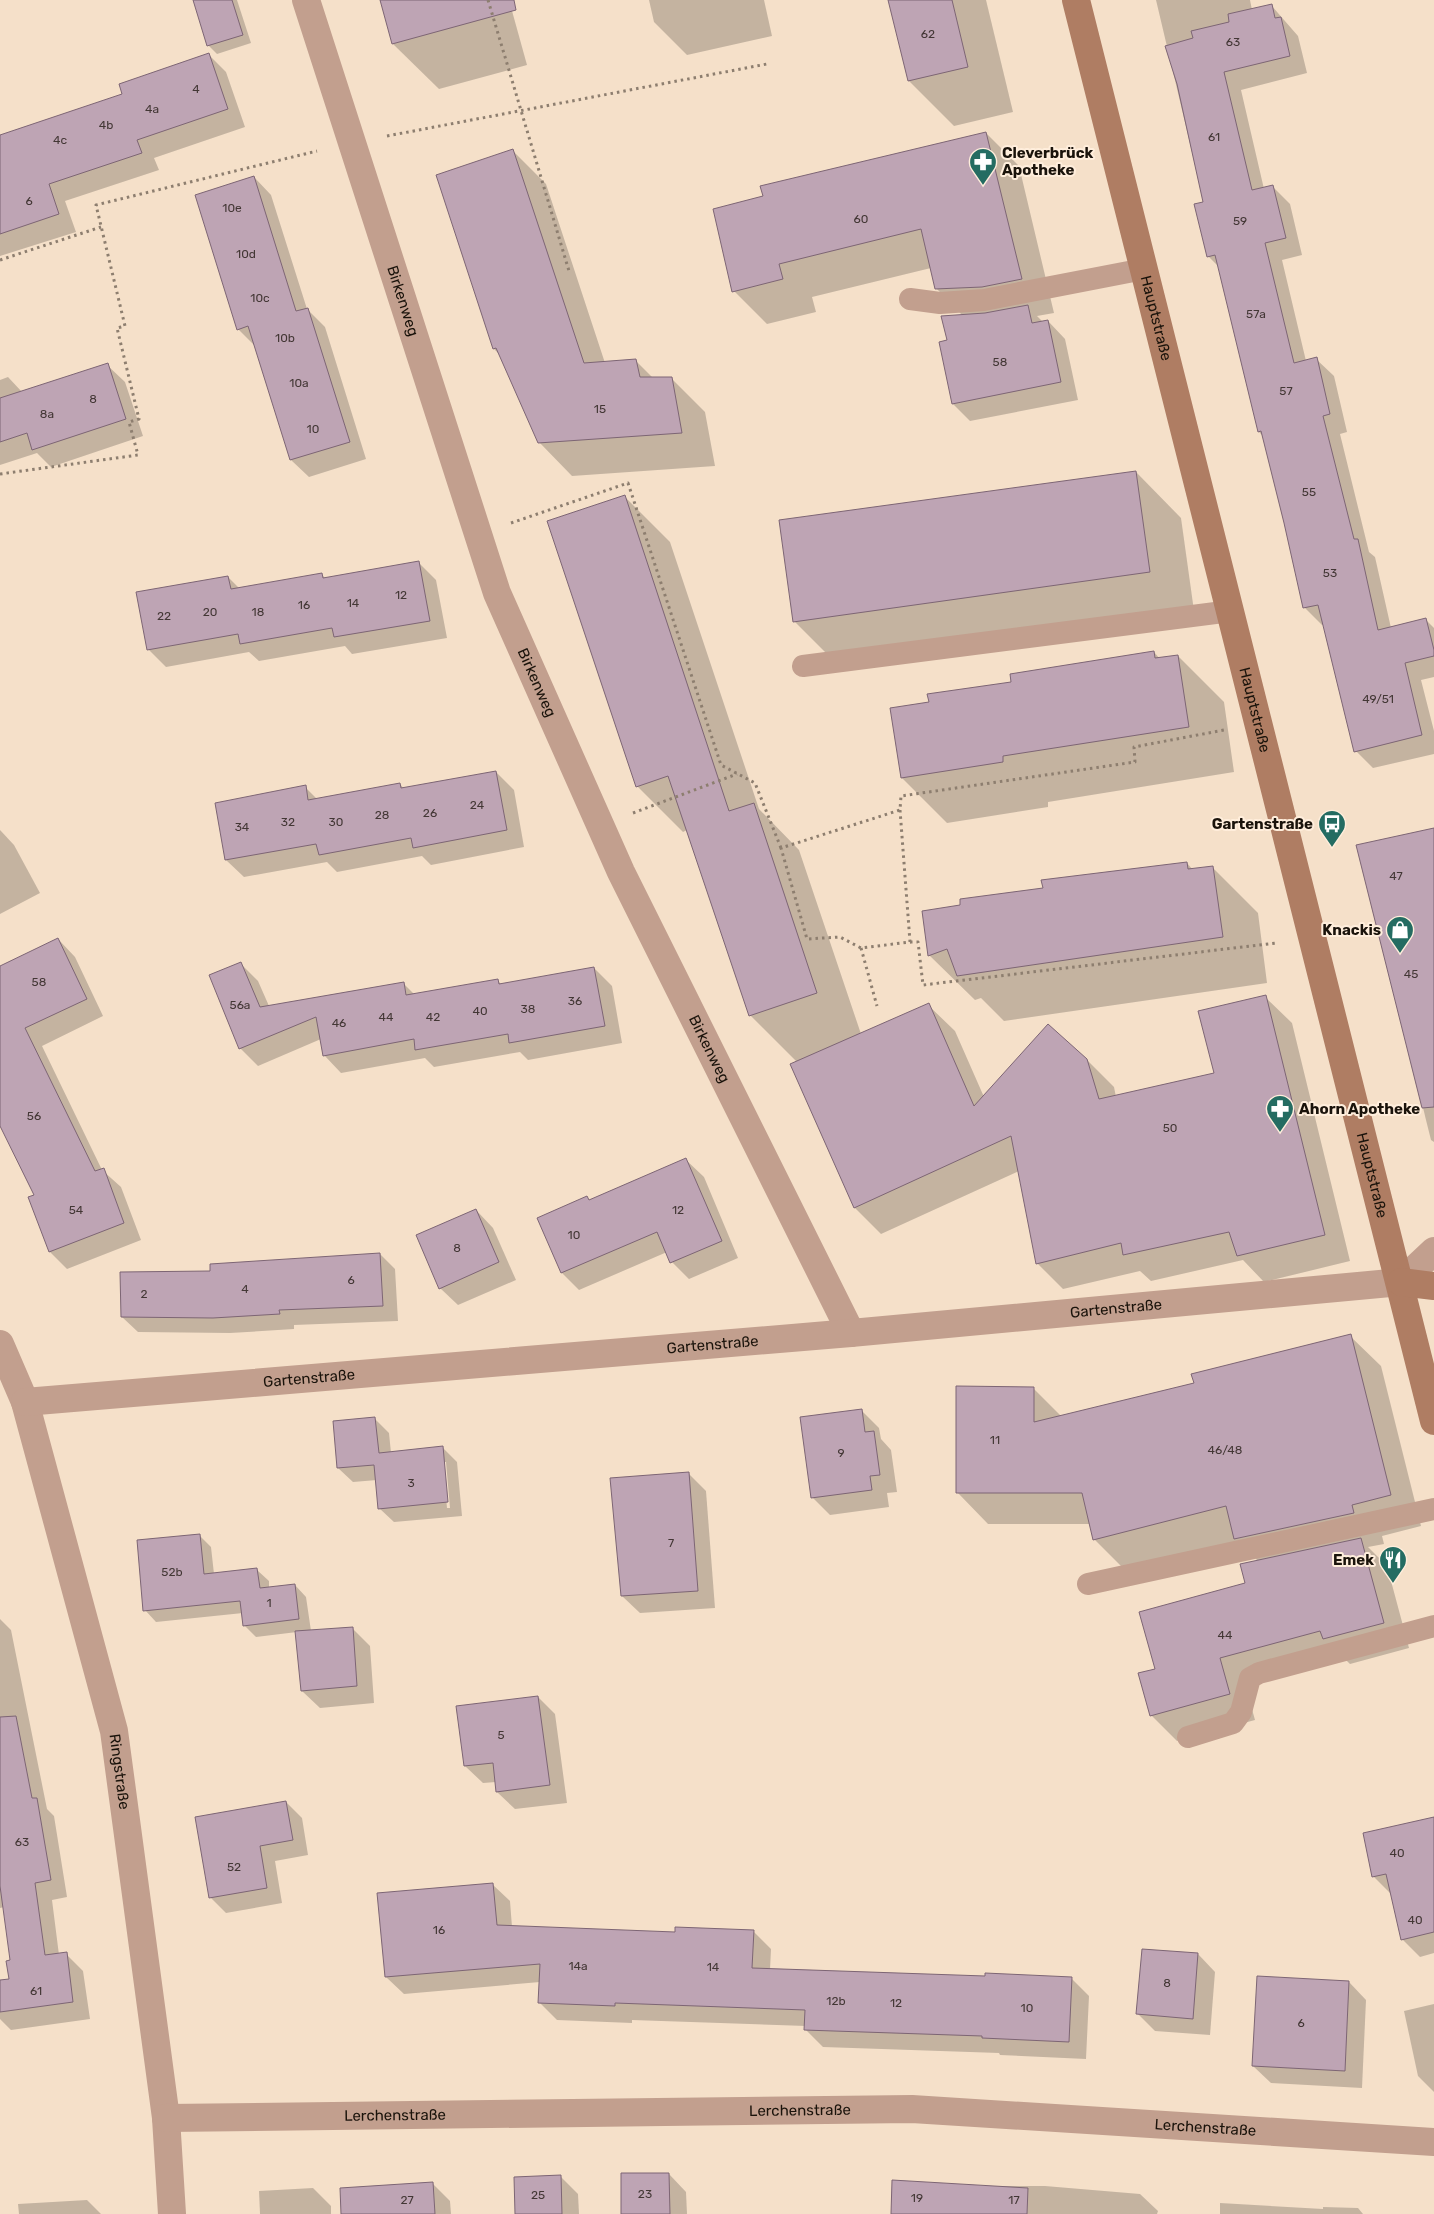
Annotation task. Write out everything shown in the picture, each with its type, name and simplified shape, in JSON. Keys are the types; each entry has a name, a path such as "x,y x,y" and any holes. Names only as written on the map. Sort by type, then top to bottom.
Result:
{"main road":[{"name":"Hauptstraße","path":"1076,0 1312,939 1401,1282 1434,1421"},
{"path":"1401,1282 1434,1286"}],"street":[{"name":"Birkenweg","path":"306,0 497,593 621,872 851,1332"},
{"path":"1401,1282 1434,1251"},
{"name":"Gartenstraße","path":"25,1402 851,1332 1401,1282"},
{"name":"Ringstraße","path":"0,1344 25,1402 114,1731 166,2118 172,2214"},
{"name":"Lerchenstraße","path":"166,2118 912,2109 1434,2142"}],"lane":[{"path":"910,298 940,303 984,300 1144,269"},
{"path":"803,666 1231,611"},
{"path":"1088,1584 1434,1509"},
{"path":"1188,1737 1233,1723 1241,1712 1250,1678 1259,1673 1434,1626"}],"path":[{"path":"488,0 568,272"},
{"path":"0,474 138,455 129,422 139,419 117,328 125,326 96,205 352,142 767,64"},
{"path":"0,260 101,227"},
{"path":"478,535 628,483 721,765 755,783 782,848 807,939 840,937 861,948 918,942 923,985 1312,939"},
{"path":"910,942 900,810 901,796 1135,762 1134,747 1259,724"},
{"path":"600,825 738,774"},
{"path":"782,848 900,810"},
{"path":"861,948 877,1006"}],"building":[{"path":"193,0 232,0 243,35 207,46"},
{"path":"380,0 514,0 516,10 392,44"},
{"path":"888,0 952,0 968,67 908,81"},
{"path":"1272,4 1275,18 1281,17 1290,56 1224,72 1252,190 1273,185 1286,238 1265,243 1294,363 1317,357 1330,414 1323,416 1354,539 1358,539 1378,630 1426,618 1434,650 1434,656 1405,663 1422,735 1354,752 1318,605 1303,608 1284,523 1261,431 1258,432 1215,255 1207,257 1194,204 1203,202 1177,84 1165,46 1193,38 1191,31 1229,22 1228,14"},
{"path":"209,53 228,109 137,140 142,153 49,184 59,214 0,234 0,135 122,94 119,84"},
{"path":"986,132 1022,279 982,287 935,289 921,229 779,264 783,279 732,292 713,209 763,196 760,186"},
{"path":"513,149 584,363 636,359 640,377 672,377 682,433 538,443 496,348 493,349 436,175"},
{"path":"254,176 296,311 308,308 350,442 290,460 248,326 237,330 195,195"},
{"path":"1028,305 1032,323 1048,320 1061,382 952,404 939,342 947,340 941,316 985,313"},
{"path":"108,363 126,419 32,450 27,433 0,442 0,398"},
{"path":"1136,471 1150,572 793,622 779,520"},
{"path":"625,495 729,811 754,803 817,993 749,1016 668,776 636,787 547,521"},
{"path":"419,561 430,621 334,637 332,628 240,644 238,634 147,650 136,592 228,576 231,589 322,573 323,578"},
{"path":"1154,651 1155,658 1178,655 1189,727 1003,756 1003,762 901,778 890,708 929,702 927,694 1011,682 1010,674"},
{"path":"496,771 507,830 413,848 411,838 319,855 316,844 225,860 215,803 306,785 308,800 400,783 401,788"},
{"path":"1434,828 1434,1107 1422,1108 1356,845"},
{"path":"1187,862 1188,869 1213,866 1223,937 957,976 947,949 928,956 922,911 960,905 960,899 1043,888 1041,880"},
{"path":"58,938 87,999 25,1028 95,1171 104,1168 124,1223 49,1252 28,1197 34,1195 0,1126 0,966"},
{"path":"241,962 260,1007 404,982 406,995 498,979 499,984 594,967 605,1026 509,1043 508,1034 415,1050 414,1039 323,1056 316,1017 239,1049 209,975"},
{"path":"1266,995 1325,1235 1237,1256 1229,1232 1123,1255 1121,1243 1036,1264 1011,1136 854,1208 790,1064 929,1003 974,1106 1048,1024 1087,1059 1099,1099 1214,1073 1198,1011"},
{"path":"686,1158 722,1241 670,1263 657,1232 561,1273 537,1218 587,1196 589,1200"},
{"path":"476,1209 499,1262 439,1289 416,1235"},
{"path":"380,1253 383,1306 279,1310 280,1314 213,1318 121,1317 120,1272 210,1271 210,1264"},
{"path":"1351,1334 1391,1495 1352,1505 1354,1513 1234,1539 1226,1506 1093,1540 1082,1493 956,1493 956,1386 1034,1387 1034,1422 1194,1383 1191,1374"},
{"path":"862,1409 865,1432 874,1431 880,1475 870,1476 872,1490 811,1498 800,1417"},
{"path":"375,1417 379,1453 443,1446 448,1502 378,1509 374,1465 337,1468 333,1421"},
{"path":"689,1472 698,1591 621,1596 610,1478"},
{"path":"200,1534 204,1574 257,1568 260,1588 295,1584 299,1619 243,1626 240,1601 143,1611 137,1540"},
{"path":"1361,1538 1384,1623 1323,1639 1320,1631 1220,1658 1230,1694 1150,1716 1138,1673 1155,1669 1139,1612 1245,1583 1240,1564"},
{"path":"353,1627 357,1686 301,1691 295,1631"},
{"path":"538,1696 550,1785 496,1792 493,1763 464,1766 456,1706"},
{"path":"16,1716 32,1798 37,1798 51,1880 35,1883 45,1955 67,1952 73,2002 0,2012 0,1980 9,1979 6,1961 10,1960 0,1886 0,1717"},
{"path":"286,1801 293,1840 260,1846 267,1888 209,1898 195,1817"},
{"path":"1434,1817 1434,1932 1401,1940 1386,1874 1372,1877 1363,1833"},
{"path":"493,1883 497,1925 675,1932 675,1927 754,1930 752,1968 985,1976 985,1973 1072,1977 1069,2042 982,2038 982,2036 804,2030 805,2010 615,2003 615,2006 538,2003 540,1964 385,1977 377,1893"},
{"path":"1142,1949 1198,1953 1193,2019 1136,2014"},
{"path":"1257,1976 1349,1981 1345,2071 1252,2066"},
{"path":"621,2173 669,2173 670,2214 621,2214"},
{"path":"561,2175 562,2214 515,2214 514,2177"},
{"path":"892,2180 1028,2188 1027,2214 891,2214"},
{"path":"433,2182 435,2214 341,2214 340,2188"}],"place":[{"name":"Cleverbrück Apotheke","path":"983,186"},
{"name":"Gartenstraße","path":"1332,848"},
{"name":"Knackis","path":"1400,954"},
{"name":"Ahorn Apotheke","path":"1280,1133"},
{"name":"Emek","path":"1393,1584"}]}
